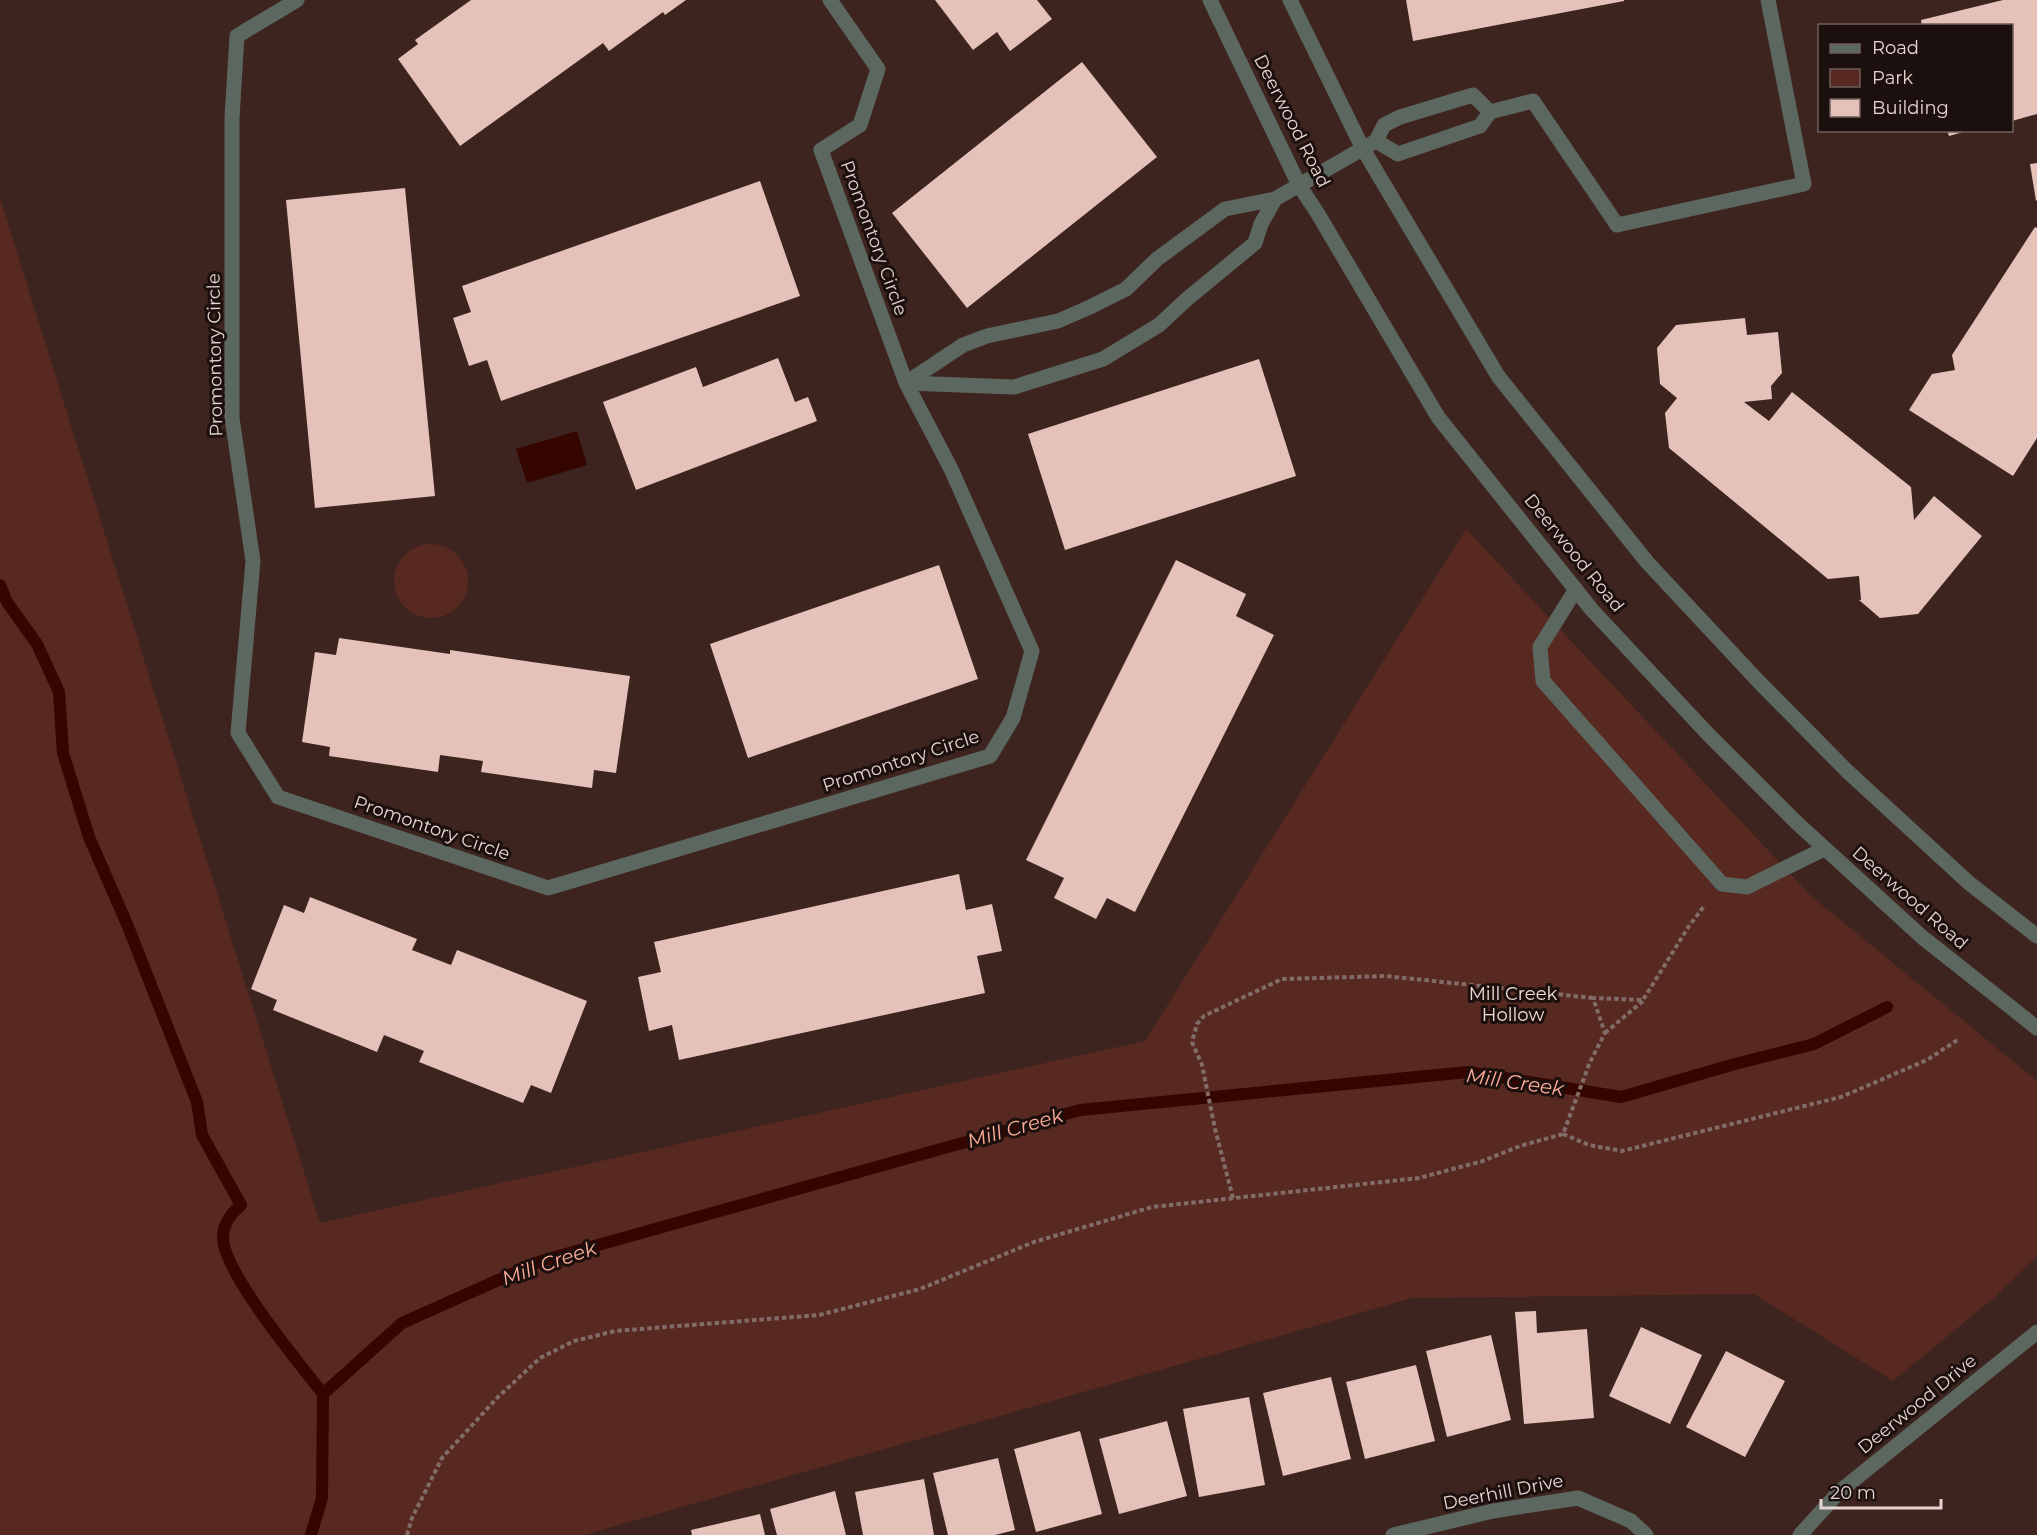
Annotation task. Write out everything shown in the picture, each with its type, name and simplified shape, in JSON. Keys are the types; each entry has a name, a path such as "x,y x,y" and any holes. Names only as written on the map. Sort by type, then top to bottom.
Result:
{"street":[{"name":"Promontory Circle","path":"297,0 237,36 232,118 232,418 253,561 238,733 278,797 548,888 990,756 1013,718 1032,651 951,469 906,382 821,150 860,125 878,69 831,0"},
{"name":"Deerwood Road","path":"1210,0 1299,185 1438,417 1592,609 1707,734 1824,849 1922,937 2037,1028"},
{"path":"1290,0 1498,376 1647,562 1760,683 1847,771 1969,883 2037,936"},
{"path":"1369,145 1398,154 1480,126 1490,112 1533,101 1617,225 1804,184 1768,0"},
{"path":"906,382 963,345 987,336 1058,321 1126,289 1157,259 1225,209 1275,199 1369,145 1384,125 1400,117 1473,95 1490,112"},
{"path":"906,382 1014,387 1103,359 1159,325 1186,299 1255,243 1275,199"},
{"path":"1576,589 1540,647 1544,681 1722,884 1747,887 1824,849"},
{"name":"Deerwood Drive","path":"1800,1535 1839,1492 2037,1332"},
{"name":"Deerhill Drive","path":"1393,1535 1493,1511 1578,1498 1631,1521 1646,1535"}],"path":[{"path":"1563,1134 1590,1062 1605,1034 1643,1000 1689,926 1722,884"},
{"path":"1233,1198 1215,1129 1202,1065 1192,1042 1197,1024 1204,1017 1282,979 1386,976 1593,998 1643,1000"},
{"path":"1593,998 1605,1034"},
{"path":"407,1535 412,1518 442,1458 498,1397 540,1358 574,1341 615,1331 819,1315 920,1289 1034,1242 1152,1206 1419,1178 1483,1161 1520,1146 1563,1134 1589,1145 1622,1151 1841,1097 1927,1060 1959,1040"}],"green space":[{"name":"Mill Creek Hollow","path":"0,198 320,1223 1145,1041 1466,529 1810,895 2037,1081 2037,1256 1995,1297 1893,1381 1754,1294 1412,1298 584,1535 0,1535"},
{"path":"424,544 438,544 452,550 462,560 468,574 468,588 462,602 452,612 438,618 424,618 410,612 400,602 394,588 394,574 400,560 410,550"}],"shaded area":[{"path":"577,431 587,465 527,483 516,449"}],"building":[{"path":"471,0 686,0 665,15 663,12 609,51 603,43 460,146 398,59 418,44 415,40"},
{"path":"935,0 1037,0 1052,19 1010,51 997,32 973,50"},
{"path":"1406,0 1624,0 1624,1 1413,41"},
{"path":"2003,0 2037,0 2037,114 2013,121 2013,24 1922,24 1921,20"},
{"path":"1082,62 1157,157 967,308 892,213"},
{"path":"1948,132 1963,132 1949,136"},
{"path":"2037,163 2037,200 2036,201 2030,164"},
{"path":"760,181 800,296 501,401 487,360 469,366 453,318 471,312 462,286"},
{"path":"405,188 435,496 315,508 286,200"},
{"path":"2035,227 2037,228 2037,438 2013,476 1909,410 1932,374 1955,370 1952,355"},
{"path":"1745,318 1747,335 1778,332 1782,373 1771,386 1772,399 1744,402 1769,421 1792,392 1911,487 1914,520 1934,496 1982,536 1918,614 1880,618 1859,600 1861,600 1859,576 1828,579 1669,448 1665,413 1677,398 1660,384 1657,348 1676,325"},
{"path":"778,358 795,402 808,397 817,421 636,490 603,402 696,367 703,387"},
{"path":"1259,359 1296,476 1065,550 1028,434"},
{"path":"1176,560 1246,594 1236,616 1274,635 1135,912 1107,898 1096,919 1054,898 1064,878 1026,860"},
{"path":"939,565 978,679 748,758 710,644"},
{"path":"339,638 450,654 450,650 630,676 616,773 594,770 592,788 481,772 483,761 440,755 438,772 329,756 330,747 302,742 315,652 336,655"},
{"path":"959,874 966,910 992,904 1002,951 977,956 985,993 679,1060 672,1025 649,1031 638,977 661,972 654,942"},
{"path":"310,897 417,939 412,950 451,965 457,950 587,1001 551,1093 531,1085 523,1103 419,1062 424,1051 384,1035 377,1052 273,1010 277,1000 251,989 284,905 304,913"},
{"path":"1536,1311 1537,1333 1587,1329 1594,1418 1524,1424 1515,1312"},
{"path":"1641,1327 1702,1355 1670,1424 1609,1396"},
{"path":"1491,1335 1511,1420 1447,1437 1426,1351"},
{"path":"1726,1351 1785,1381 1745,1457 1686,1427"},
{"path":"1416,1365 1435,1441 1365,1459 1346,1382"},
{"path":"1331,1377 1351,1459 1283,1476 1263,1393"},
{"path":"1249,1397 1265,1485 1199,1497 1183,1409"},
{"path":"1167,1421 1187,1496 1119,1514 1099,1439"},
{"path":"1080,1431 1102,1514 1036,1532 1014,1449"},
{"path":"998,1458 1015,1530 995,1535 948,1535 933,1473"},
{"path":"924,1479 934,1535 863,1535 855,1492"},
{"path":"835,1491 846,1535 777,1535 770,1509"},
{"path":"760,1514 765,1535 692,1535 691,1530"}],"waterway":[{"path":"0,585 7,602 37,644 59,692 63,753 89,837 127,924 197,1102 202,1135 241,1205 226,1222 223,1236 226,1251 248,1293 323,1394"},
{"name":"Mill Creek","path":"311,1535 322,1498 323,1394 402,1323 541,1261 1080,1110 1468,1072 1621,1097 1814,1044 1887,1007"}]}
